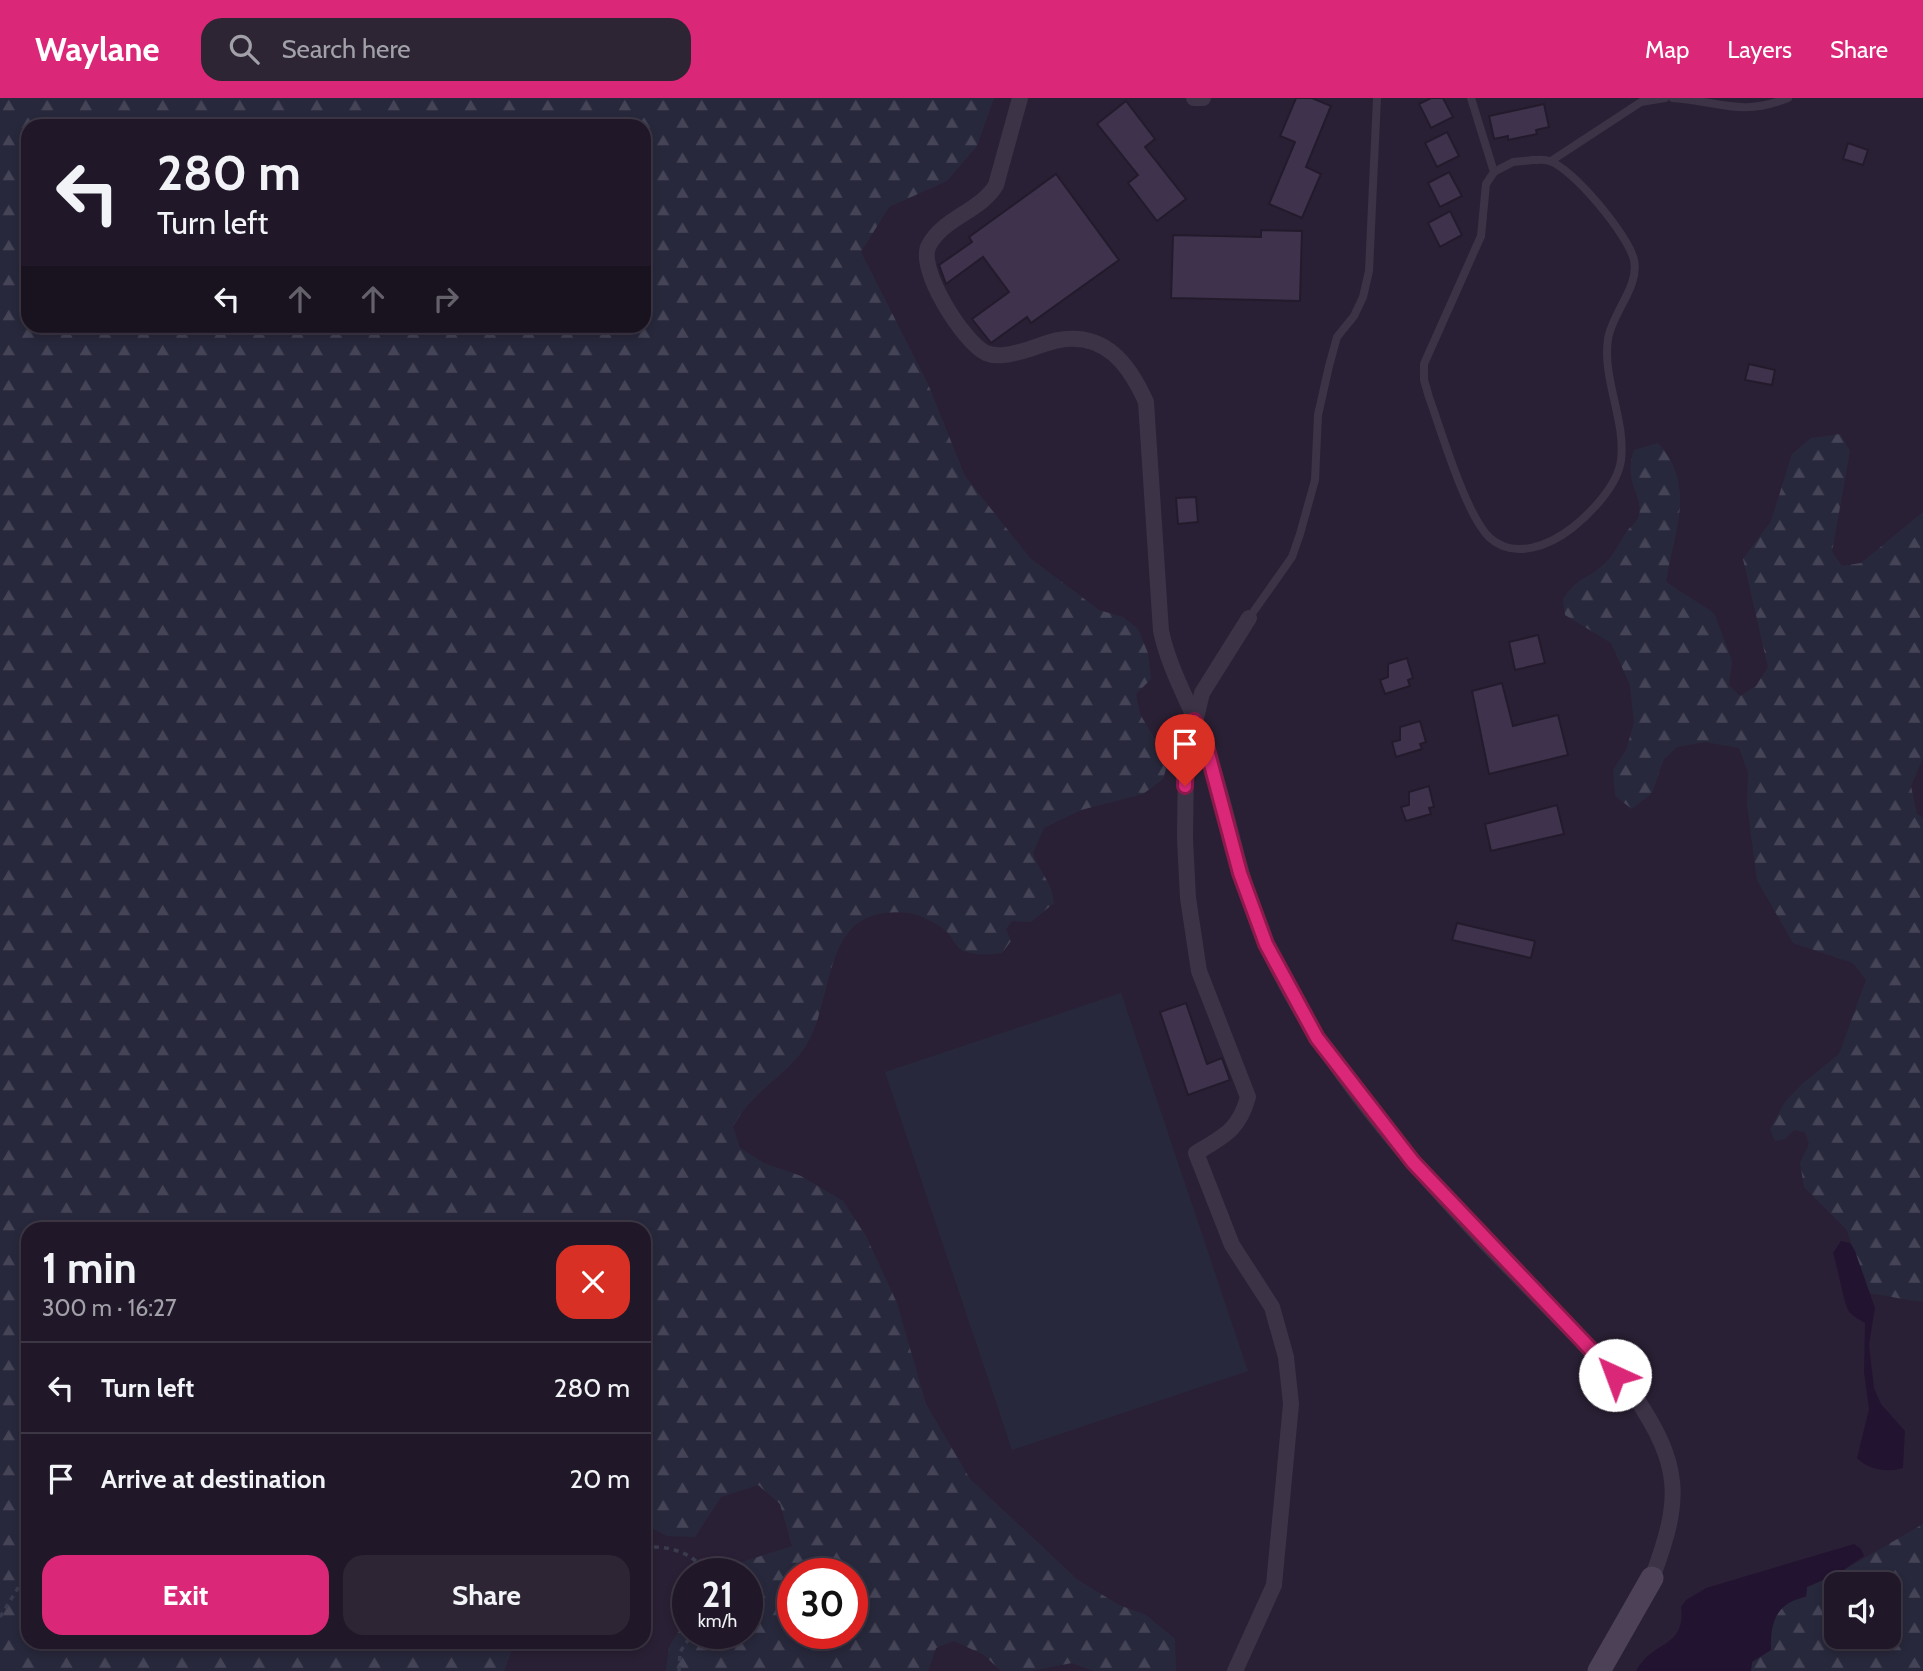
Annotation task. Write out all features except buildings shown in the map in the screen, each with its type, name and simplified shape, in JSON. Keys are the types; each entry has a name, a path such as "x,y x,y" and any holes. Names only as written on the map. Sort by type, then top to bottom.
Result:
{"street":[{"path":"1020,98 996,185 989,196 940,232 928,246 926,264 929,279 971,342 986,353 1002,355 1058,340 1084,338 1110,349 1132,373 1146,402 1149,426 1161,631 1168,663 1205,742 1240,873 1266,944 1317,1038 1413,1162 1634,1395 1657,1430 1669,1459 1674,1490 1667,1538 1651,1578 1599,1671"},
{"path":"1195,98 1203,98"},
{"path":"1236,1671 1274,1585 1291,1404 1286,1357 1272,1307 1232,1245 1196,1153 1228,1133 1242,1118 1248,1097 1199,971 1188,898 1186,760 1202,693 1249,618"}],"lane":[{"path":"1249,618 1292,557 1315,480 1318,415 1329,366 1337,337 1354,316 1363,297 1368,271 1377,98"},
{"path":"1471,98 1494,172"},
{"path":"1551,161 1586,190 1620,231 1634,260 1634,279 1613,321 1608,340 1608,363 1621,461 1594,509 1553,543 1530,548 1507,547 1490,538 1475,516 1424,380 1429,350 1482,236 1486,184 1494,172 1513,162 1551,161 1641,102 1665,98"},
{"path":"1673,98 1693,99 1729,108 1770,105 1787,98"}],"path":[{"path":"651,1548 674,1550 693,1558"},
{"path":"0,1617 21,1583"},
{"path":"679,1671 682,1649"}],"green space":[{"path":"0,98 994,98 977,146 947,181 889,207 861,252 928,384 965,476 1030,558 1099,610 1123,617 1138,629 1148,653 1151,679 1136,694 1140,714 1168,762 1163,779 1143,794 1081,810 1044,828 1033,853 1051,890 1054,903 1031,922 1012,921 1006,929 1011,941 1002,953 981,954 964,951 944,929 909,913 880,914 860,922 846,936 836,954 817,1022 807,1044 791,1065 750,1103 733,1127 740,1148 764,1163 801,1176 843,1201 865,1234 897,1303 926,1404 970,1479 1078,1580 1119,1605 1146,1615 1175,1639 1176,1671 1093,1671 1072,1663 1030,1671 1001,1671 984,1655 954,1641 936,1648 928,1671 666,1671 672,1642 672,1649 763,1649 763,1558 754,1558 792,1546 780,1504 758,1485 721,1497 695,1537 667,1536 651,1528 651,1222 21,1222 21,1649 512,1649 504,1671 0,1671"},
{"path":"1840,434 1850,451 1832,552 1842,566 1861,563 1923,512 1923,758 1911,786 1917,814 1923,818 1923,1301 1871,1294 1865,1285 1847,1230 1804,1187 1800,1163 1809,1144 1805,1132 1794,1130 1785,1139 1775,1141 1770,1129 1785,1102 1802,1084 1839,1054 1866,980 1853,963 1793,943 1757,880 1747,804 1748,772 1739,748 1705,742 1677,747 1664,759 1652,793 1632,809 1615,796 1613,770 1626,750 1634,723 1630,685 1611,643 1565,615 1563,599 1578,582 1607,561 1637,520 1640,511 1631,472 1634,450 1658,443 1670,459 1680,492 1680,509 1666,582 1714,613 1732,661 1729,685 1740,696 1756,686 1768,667 1743,559 1771,521 1792,454 1811,438"},
{"path":"1121,993 1248,1371 1012,1450 885,1072"},
{"path":"1923,1524 1923,1671 1751,1671 1752,1662 1770,1650 1773,1623 1781,1609 1806,1597 1807,1587 1824,1580 1824,1649 1901,1649 1901,1572 1841,1572"}],"shaded area":[{"path":"1841,1241 1850,1243 1855,1251 1875,1308 1869,1345 1874,1388 1881,1404 1905,1431 1903,1468 1878,1469 1857,1458 1869,1409 1864,1372 1865,1323 1850,1313 1846,1303 1833,1253"},
{"path":"1854,1544 1861,1549 1864,1556 1840,1572 1824,1572 1824,1580 1807,1587 1806,1597 1781,1609 1772,1631 1771,1650 1752,1662 1751,1671 1636,1671 1651,1653 1667,1643 1678,1630 1681,1607 1686,1600 1706,1588"}],"route":[{"path":"1185,786 1186,760 1194,721 1205,742 1240,873 1266,944 1317,1038 1413,1162 1615,1375"}]}
